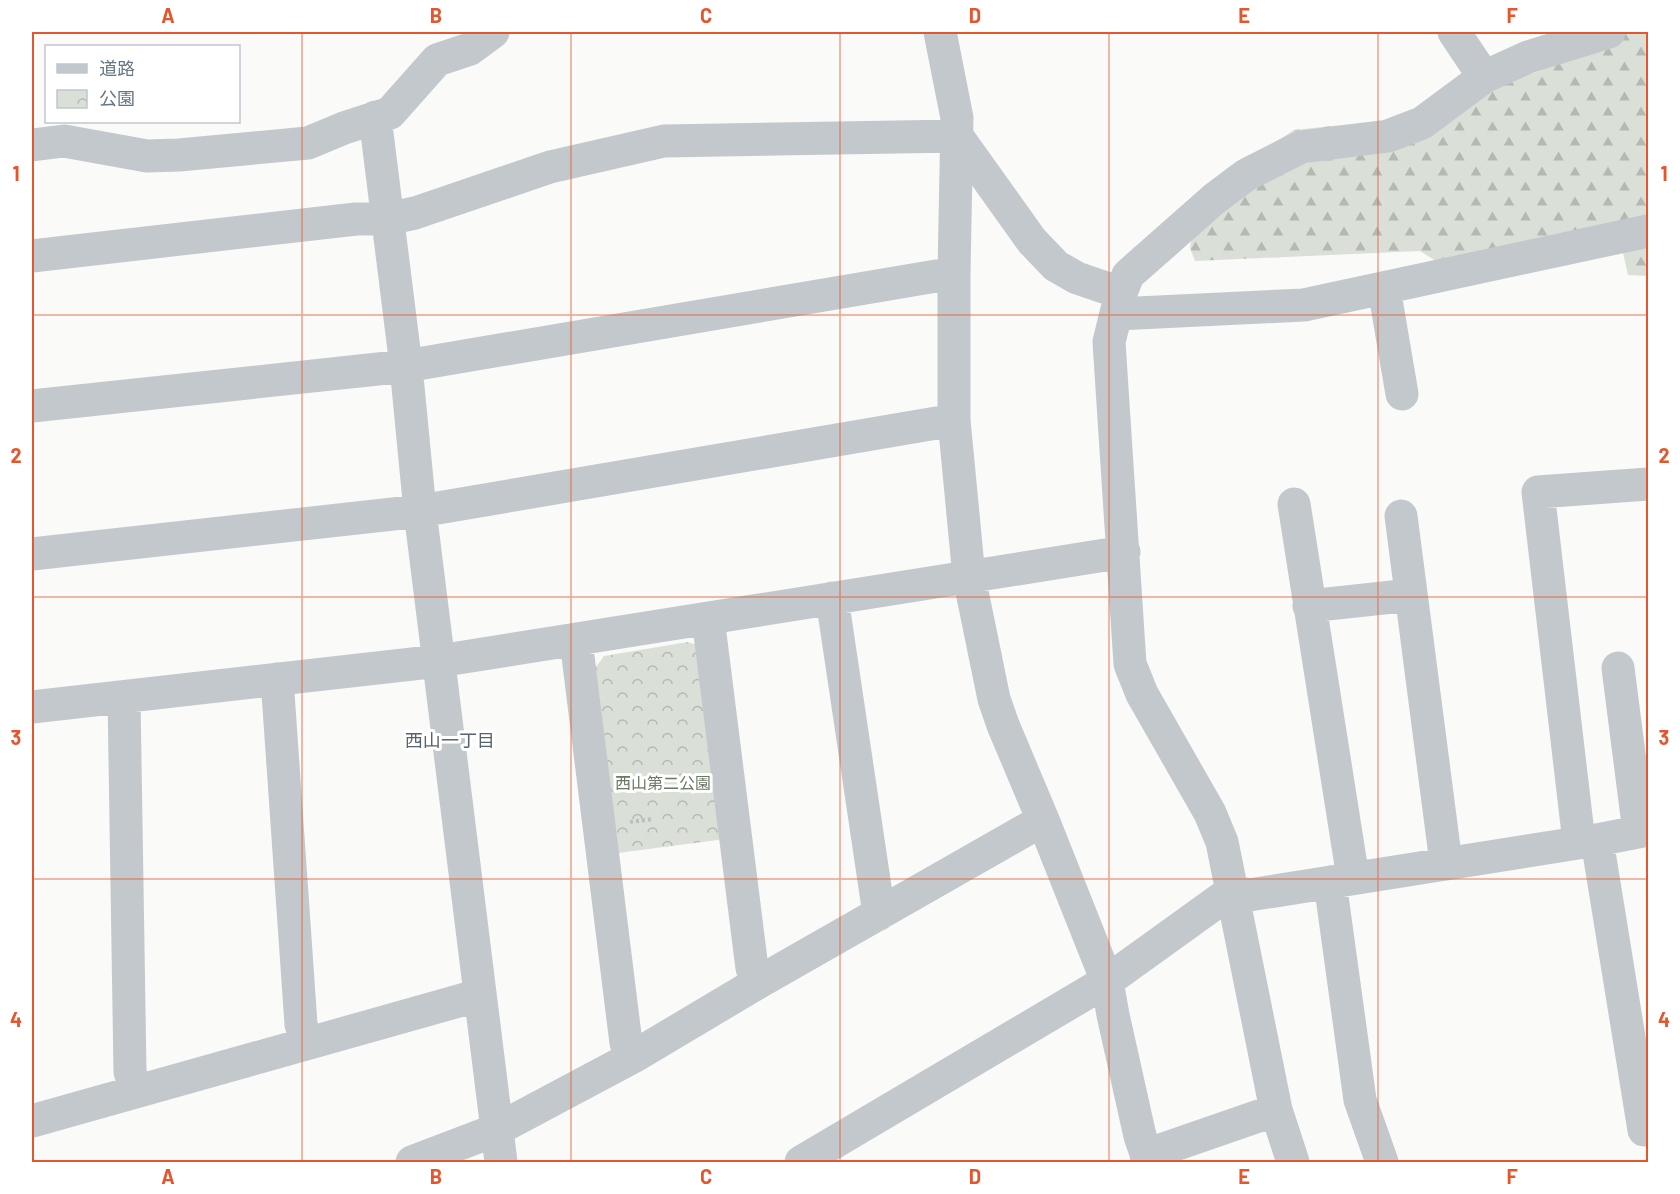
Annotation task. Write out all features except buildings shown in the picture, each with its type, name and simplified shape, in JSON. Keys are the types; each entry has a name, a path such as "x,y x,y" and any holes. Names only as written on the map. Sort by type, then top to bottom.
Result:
{"street":[{"path":"32,144 64,141 147,156 308,143 390,112 437,60 470,49 493,32"},
{"path":"940,32 957,118 954,420 969,577 994,699 1107,981 1137,1125 1148,1159 1276,1110"},
{"path":"1454,32 1484,77"},
{"path":"1293,1162 1276,1110 1222,842 1210,813 1134,678 1129,651 1109,342 1119,303 1128,275 1214,199 1246,175 1301,147 1388,136 1422,123 1484,77 1528,57 1609,32"},
{"path":"375,117 406,366 420,511 501,1162"},
{"path":"32,255 356,219 387,219 415,213 550,167 664,141 957,136"},
{"path":"957,136 1032,241 1056,266 1119,303 1304,305 1648,231"},
{"path":"32,406 406,366 954,273"},
{"path":"1383,288 1402,394"},
{"path":"32,554 420,511 954,420"},
{"path":"1648,484 1539,492 1588,841 1644,1130 1648,1129"},
{"path":"1294,504 1309,606 1342,880 1360,1100 1382,1162"},
{"path":"1401,516 1446,863"},
{"path":"32,707 439,661 1124,552"},
{"path":"1309,606 1411,595"},
{"path":"832,598 879,914"},
{"path":"708,618 752,968 759,982"},
{"path":"576,640 626,1043 633,1057"},
{"path":"801,1162 1107,981 1232,891 1249,895 1644,831 1618,668"},
{"path":"277,679 301,1024 306,1043"},
{"path":"124,697 130,1072 136,1091"},
{"path":"412,1162 496,1130 633,1057 759,982 1043,820"},
{"path":"32,1121 480,995"}],"green space":[{"path":"1627,32 1648,32 1648,276 1628,275 1617,226 1439,263 1420,251 1195,261 1190,248 1200,192 1294,130 1390,120 1500,85 1614,44"},
{"name":"西山第二公園","path":"688,642 697,645 725,839 618,853 596,667 604,656"}],"district":[{"name":"西山一丁目","path":"450,740"}]}
